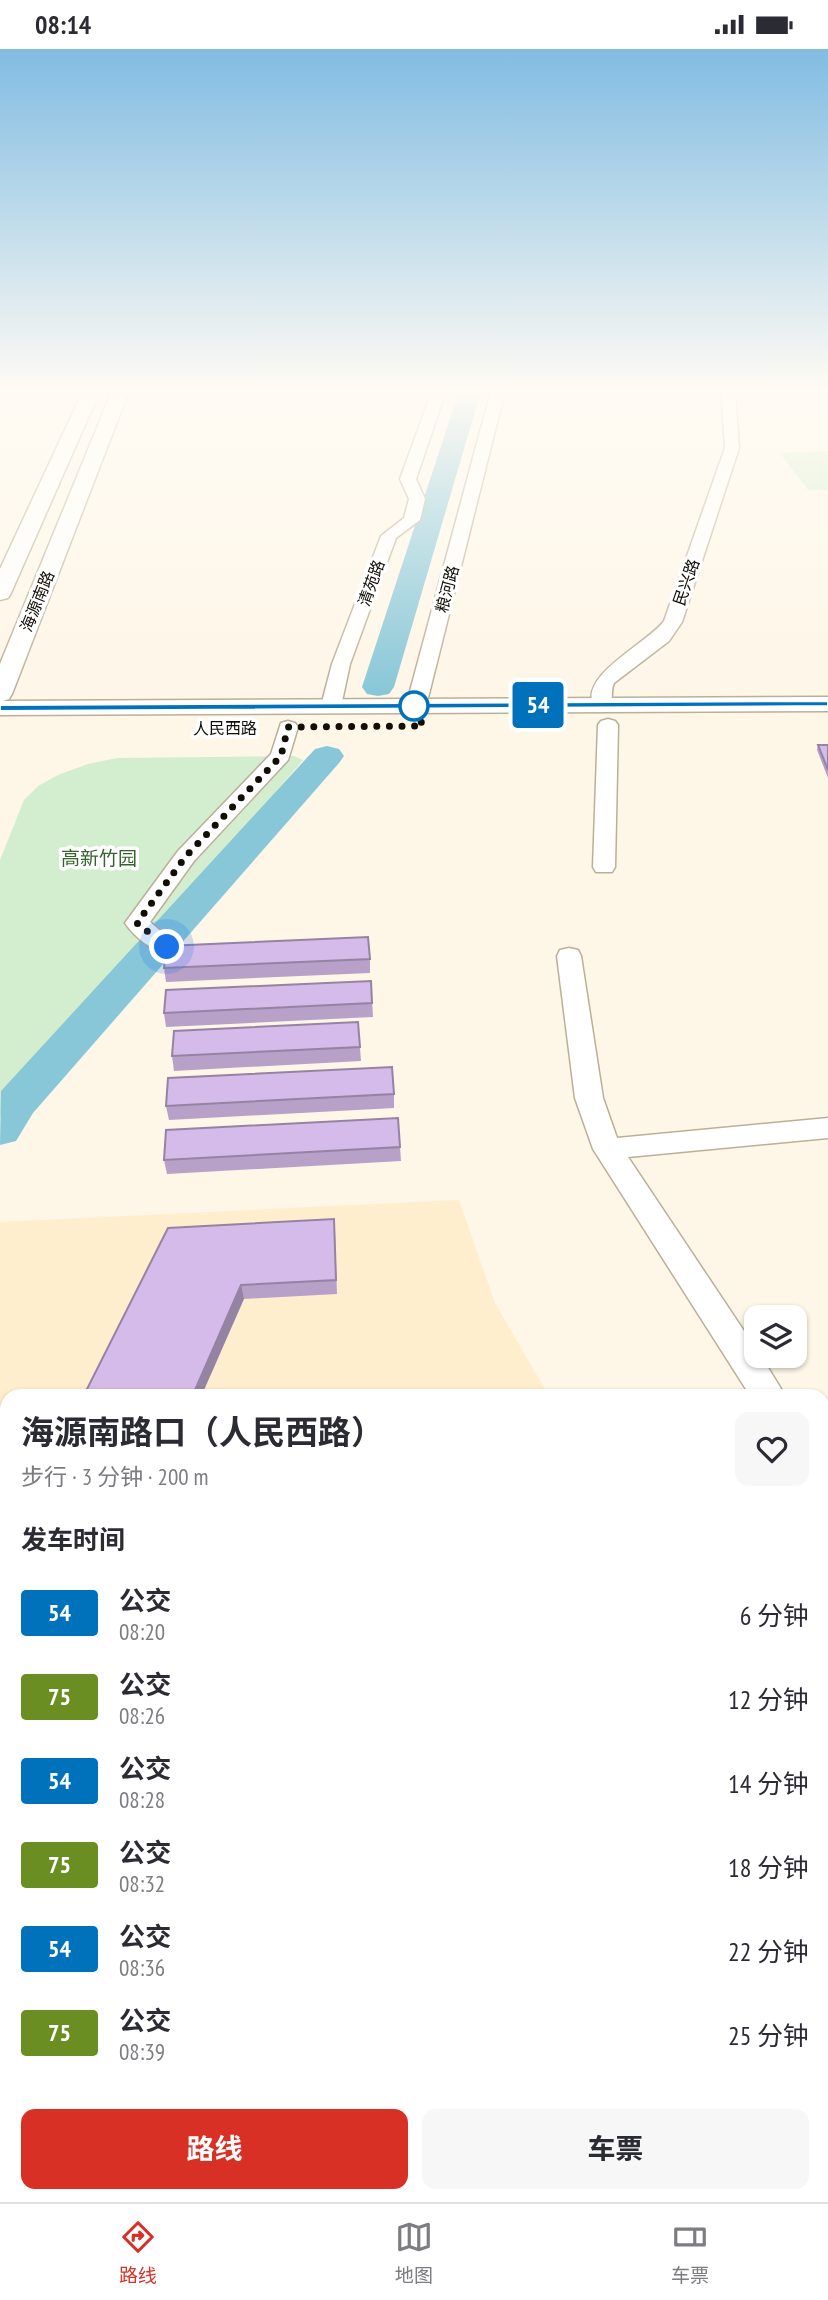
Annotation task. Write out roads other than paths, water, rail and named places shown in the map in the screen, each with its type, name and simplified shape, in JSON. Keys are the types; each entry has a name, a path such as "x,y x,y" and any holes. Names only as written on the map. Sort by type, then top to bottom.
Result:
{"main road":[{"name":"海源南路","path":"0,593 46,491"},
{"name":"海源南路","path":"0,694 81,491"},
{"name":"人民西路","path":"0,729 288,727 828,704"},
{"name":"人民西路","path":"0,708 416,706 828,725"}],"street":[{"name":"清苑路","path":"331,706 341,664 389,536 412,520 416,499 413,491"},
{"name":"粮河路","path":"416,706 472,491"},
{"name":"民兴路","path":"604,867 605,714 601,690 605,680 662,637 673,622 717,491"},
{"path":"167,947 137,923 186,856 281,756 288,727"},
{"path":"569,955 589,1098 607,1149 765,1389"},
{"path":"607,1149 828,1128"}],"waterway":[{"path":"378,687 439,491"},
{"path":"0,1129 17,1102 327,756"}],"park label":[{"name":"高新竹园","path":"99,858"}]}
